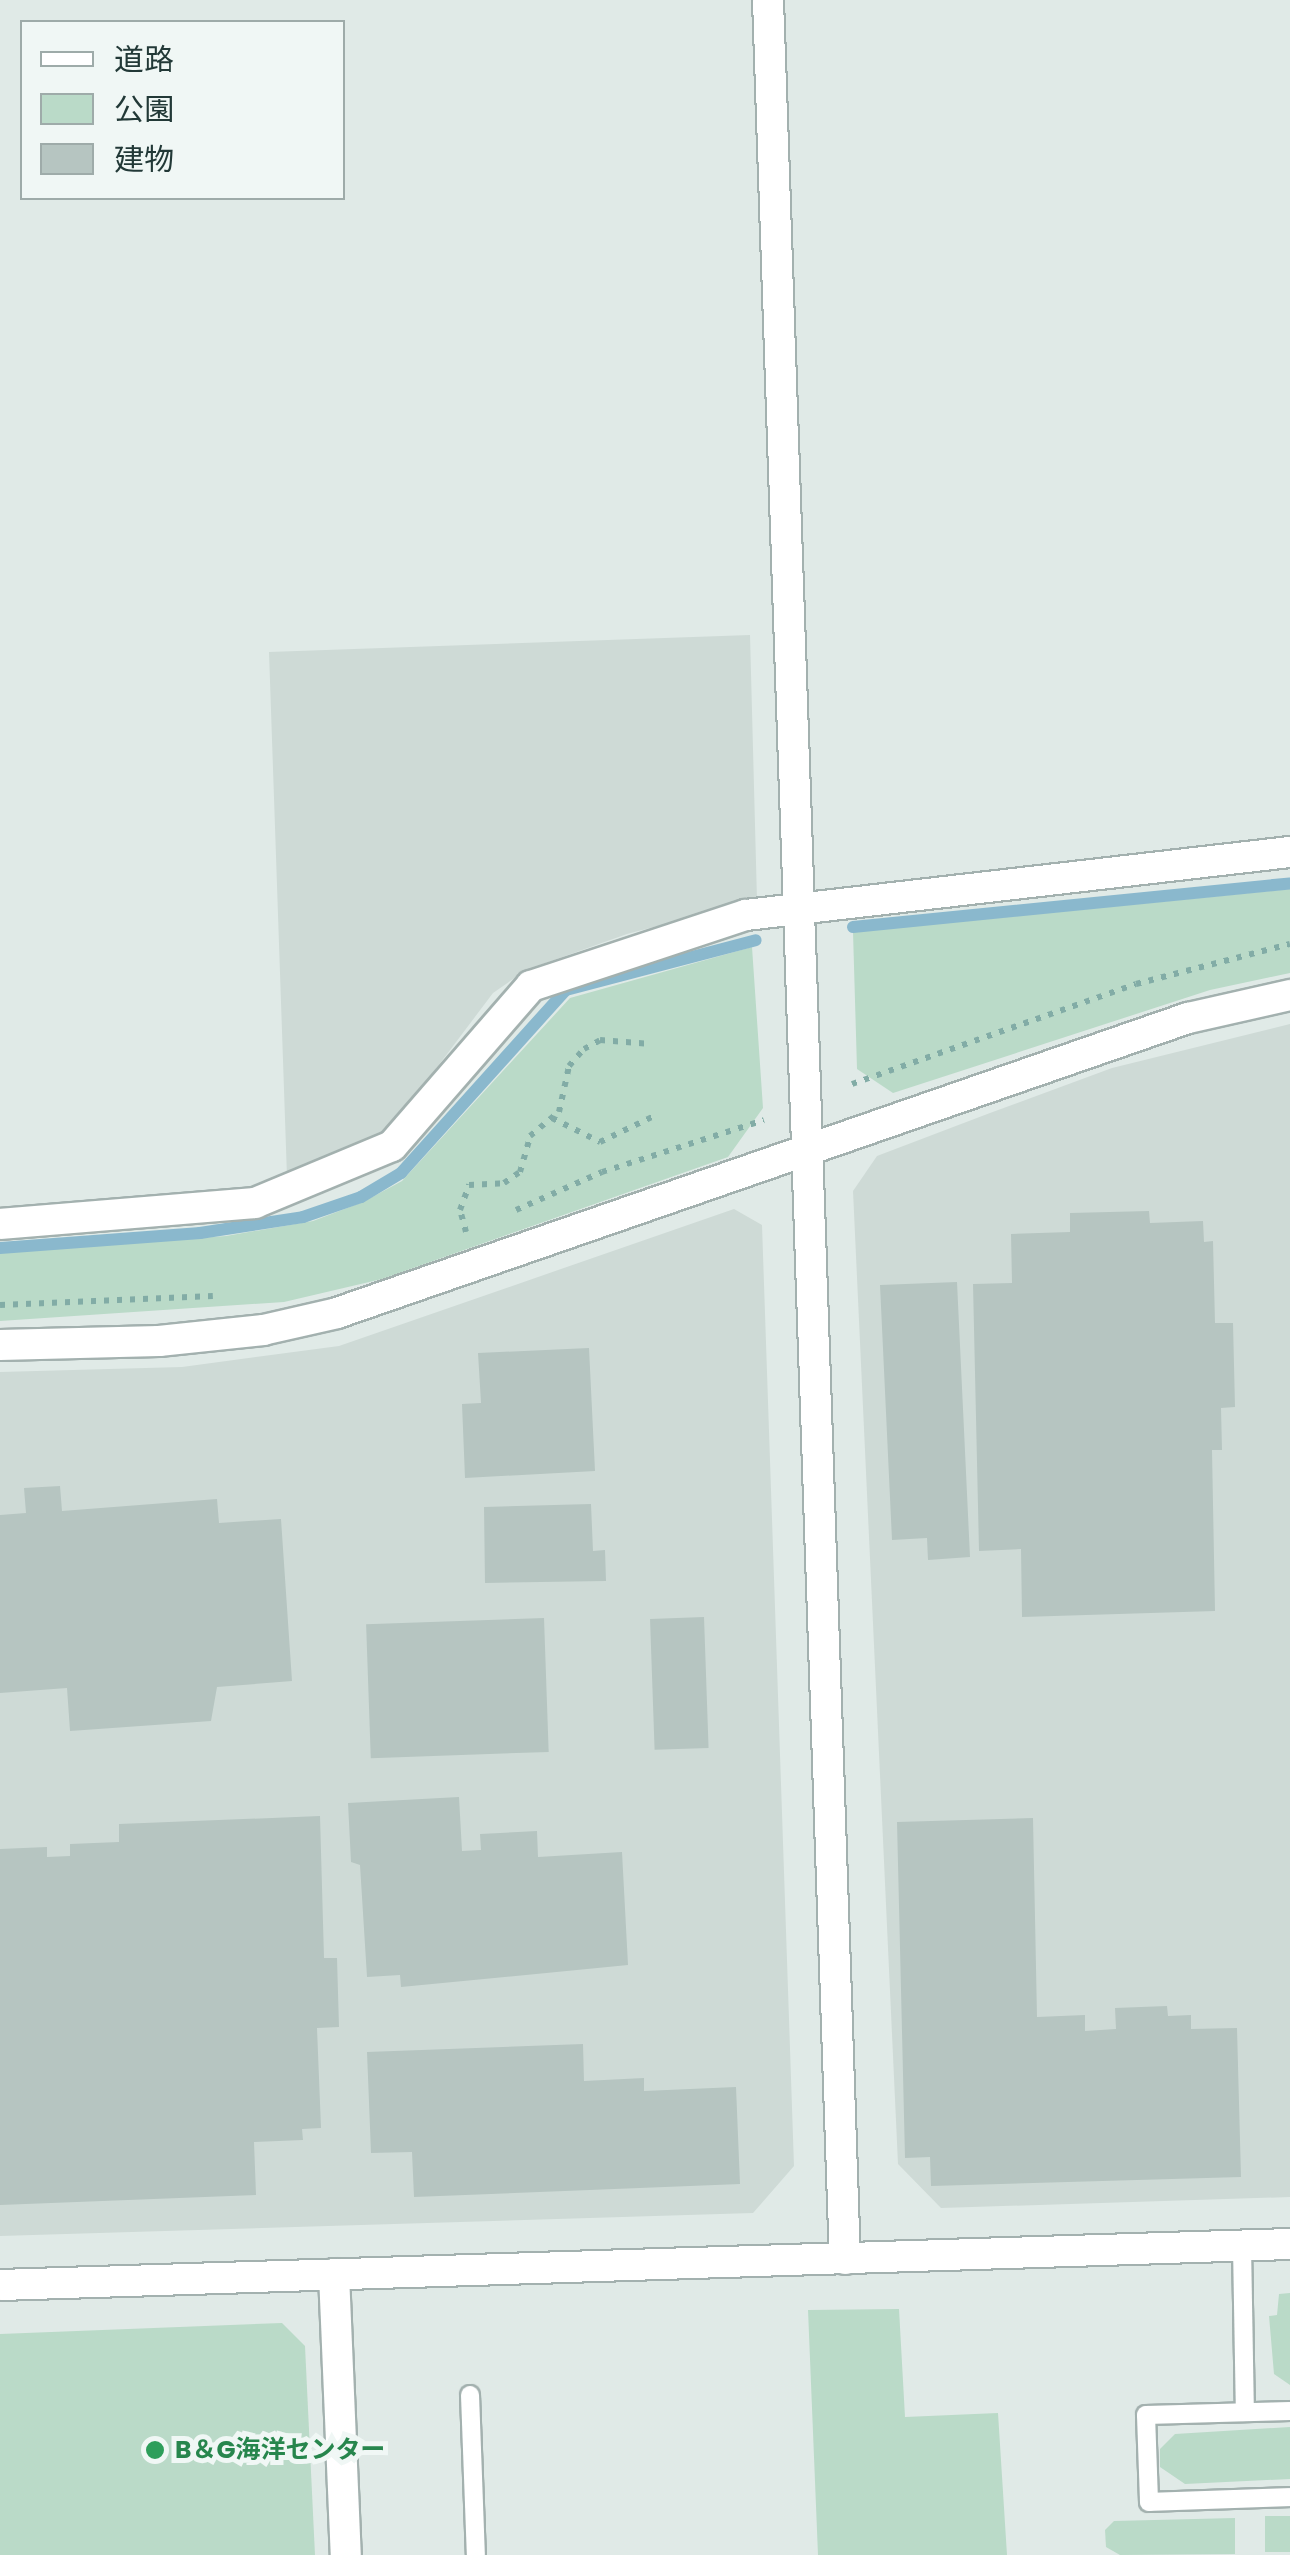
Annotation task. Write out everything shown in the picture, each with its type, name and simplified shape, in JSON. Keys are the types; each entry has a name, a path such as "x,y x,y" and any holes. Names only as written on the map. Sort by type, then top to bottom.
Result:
{"street":[{"path":"768,0 812,1151 845,2258"},
{"path":"0,1224 255,1202 392,1146 531,986 746,915 1290,852"},
{"path":"0,1345 159,1341 263,1330 337,1314 1188,1018 1290,995"},
{"path":"0,2285 1290,2244"},
{"path":"334,2274 346,2555"}],"lane":[{"path":"1242,2246 1244,2412"},
{"path":"470,2395 476,2555"},
{"path":"1290,2411 1146,2415 1150,2502 1290,2497"}],"path":[{"path":"852,1084 1136,984 1290,944"},
{"path":"466,1232 460,1210 469,1184 504,1184 520,1172 530,1136 552,1118 569,1066 584,1049 600,1040 651,1044"},
{"path":"552,1118 600,1142 652,1118"},
{"path":"511,1212 602,1172 764,1120"},
{"path":"450,1239 481,1225"},
{"path":"0,1305 226,1296"}],"shaded area":[{"path":"750,635 757,900 627,934 526,970 493,993 395,1123 367,1147 287,1177 269,652"},
{"path":"1290,1024 1290,2197 941,2208 898,2164 853,1191 877,1156 1112,1068"},
{"path":"734,1209 762,1225 794,2166 753,2213 0,2236 0,1372 182,1367 339,1346"}],"green space":[{"path":"1290,889 1290,973 1210,990 893,1093 857,1069 853,932"},
{"path":"752,947 763,1108 728,1157 382,1279 284,1302 0,1321 0,1253 226,1236 313,1221 363,1202 402,1181 570,998"},
{"path":"1290,2293 1290,2385 1274,2374 1269,2316 1277,2315 1279,2294"},
{"path":"899,2309 905,2417 998,2413 1007,2555 818,2555 808,2310"},
{"name":"B＆G海洋センター","path":"282,2323 305,2346 315,2555 0,2555 0,2334"},
{"path":"1290,2427 1290,2479 1185,2484 1160,2467 1160,2449 1175,2434"},
{"path":"1265,2516 1290,2516 1290,2552 1265,2552"},
{"path":"1235,2518 1235,2554 1120,2555 1106,2547 1105,2530 1114,2521"}],"building":[{"path":"1149,1211 1150,1223 1203,1221 1204,1242 1213,1241 1215,1323 1233,1323 1235,1407 1221,1408 1222,1450 1212,1450 1215,1611 1022,1617 1021,1549 979,1551 973,1284 1012,1283 1011,1234 1070,1232 1070,1213"},
{"path":"957,1282 970,1557 928,1560 927,1538 892,1540 880,1285"},
{"path":"589,1348 595,1471 465,1478 462,1404 481,1403 478,1353"},
{"path":"60,1486 62,1511 217,1499 219,1523 281,1519 292,1681 217,1687 211,1721 70,1731 67,1688 0,1693 0,1515 26,1513 24,1488"},
{"path":"591,1504 593,1551 605,1550 606,1581 485,1583 484,1507"},
{"path":"704,1617 709,1748 655,1750 650,1619"},
{"path":"544,1618 549,1752 371,1758 366,1624"},
{"path":"459,1797 462,1851 481,1850 480,1834 537,1831 538,1857 622,1852 628,1965 401,1987 400,1975 367,1977 360,1865 351,1862 348,1803"},
{"path":"320,1816 324,1958 337,1958 339,2027 317,2028 321,2128 302,2129 303,2140 254,2142 256,2195 0,2205 0,1849 47,1847 47,1857 70,1856 70,1844 119,1842 119,1824"},
{"path":"1033,1818 1037,2017 1085,2015 1085,2031 1116,2029 1115,2008 1167,2006 1168,2016 1191,2015 1191,2029 1237,2028 1241,2177 931,2186 930,2157 905,2158 897,1822"},
{"path":"583,2044 584,2081 644,2078 644,2091 736,2087 740,2184 414,2197 412,2152 371,2153 367,2052"}],"waterway":[{"path":"853,927 1290,883"},
{"path":"0,1248 200,1233 303,1217 361,1197 401,1173 566,990 756,940"}],"place":[{"name":"B＆G海洋センター","path":"155,2450"}]}
